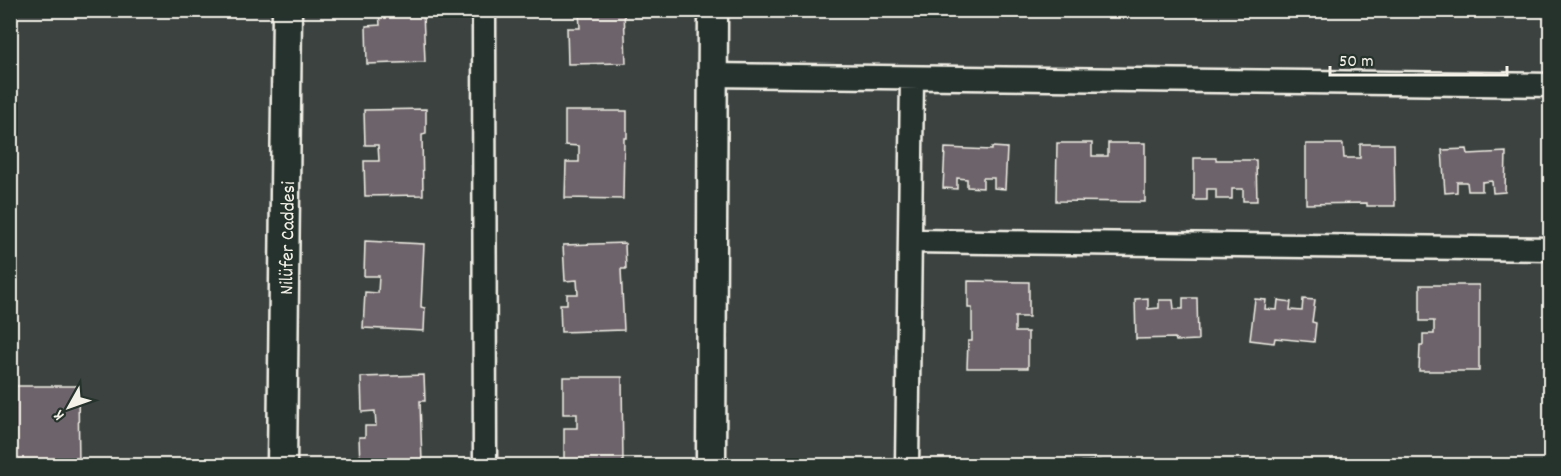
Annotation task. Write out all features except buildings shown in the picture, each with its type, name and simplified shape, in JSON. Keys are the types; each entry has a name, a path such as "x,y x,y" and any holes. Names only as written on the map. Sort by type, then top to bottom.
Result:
{"street":[{"name":"Nilüfer Caddesi","path":"282,465 287,10"},
{"path":"484,10 485,465"},
{"path":"711,465 713,10"},
{"path":"712,75 1551,85"},
{"path":"908,465 912,78"},
{"path":"910,241 1551,249"}]}
